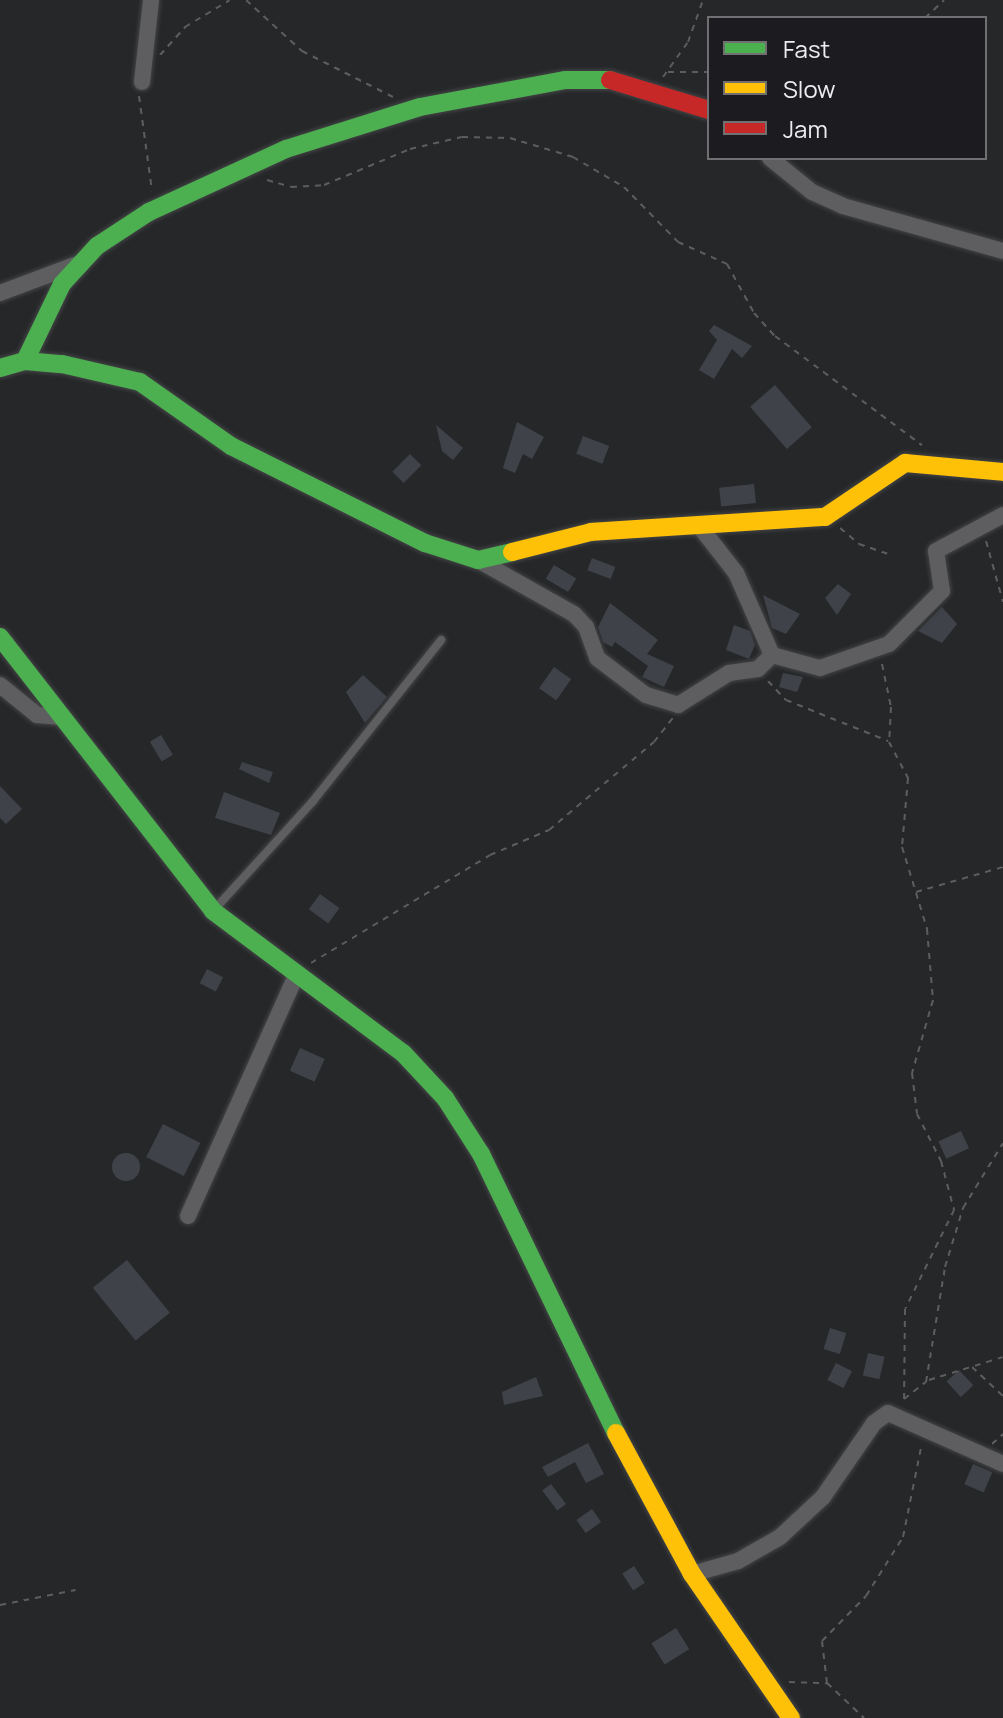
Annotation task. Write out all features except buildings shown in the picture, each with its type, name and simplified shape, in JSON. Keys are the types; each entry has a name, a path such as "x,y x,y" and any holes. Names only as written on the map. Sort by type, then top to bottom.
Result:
{"street":[{"path":"142,82 151,0"},
{"path":"0,293 77,264 149,212 243,170 325,135 420,107 565,80 612,80 707,109"},
{"path":"772,160 812,192 843,206 1003,251"},
{"path":"25,361 77,264"},
{"path":"0,368 25,361 140,382 231,446 425,543 478,560 574,614 597,658 646,695 678,705 729,673 758,669 772,655"},
{"path":"478,560 591,532 701,528 825,517 894,467 947,463 1003,472"},
{"path":"772,655 820,668 889,644 942,591 936,551 1003,515"},
{"path":"701,528 736,573 772,655"},
{"path":"0,637 58,717 213,911 403,1053 445,1098 481,1154 607,1420 692,1574 791,1718"},
{"path":"0,685 37,715 58,717"},
{"path":"188,1216 297,973"},
{"path":"692,1574 738,1561 780,1537 823,1497 874,1423 888,1413 1003,1464"}],"lane":[{"path":"213,911 313,801 441,640"}],"path":[{"path":"149,212 152,168 138,124 142,82 185,27 230,0"},
{"path":"246,0 302,51 420,107"},
{"path":"652,90 688,42 703,0"},
{"path":"927,16 944,0"},
{"path":"666,72 707,72"},
{"path":"243,170 306,188 410,149 474,137 510,138 573,157 624,187 668,235 727,264 754,313 775,336 947,463"},
{"path":"825,517 859,544 891,555"},
{"path":"983,524 1003,602"},
{"path":"889,644 882,661 891,707 889,742 908,778 902,847 927,929 933,1000 912,1073 917,1114 941,1161 954,1210 905,1309 904,1400"},
{"path":"758,669 786,700 889,742"},
{"path":"297,973 477,863 549,830 654,742 678,705"},
{"path":"915,892 1003,867"},
{"path":"926,1382 945,1267 963,1208 1003,1143"},
{"path":"888,1413 926,1382 1003,1357"},
{"path":"970,1366 1003,1396"},
{"path":"864,1718 827,1683 822,1641 866,1596 903,1537 923,1430"},
{"path":"0,1605 76,1590"},
{"path":"768,1682 827,1683"}],"traffic: fast":[{"path":"25,361 62,284 97,246 149,212 286,149 420,107 565,80 610,80"},
{"path":"0,368 25,361 62,364 140,382 231,446 425,543 478,560 512,552"},
{"path":"0,637 213,911 403,1053 445,1098 481,1154 616,1433"}],"traffic: slow":[{"path":"512,552 591,532 825,517 905,463 1003,472"},
{"path":"616,1433 692,1574 791,1718"}],"traffic: jam":[{"path":"610,80 707,109"}]}
